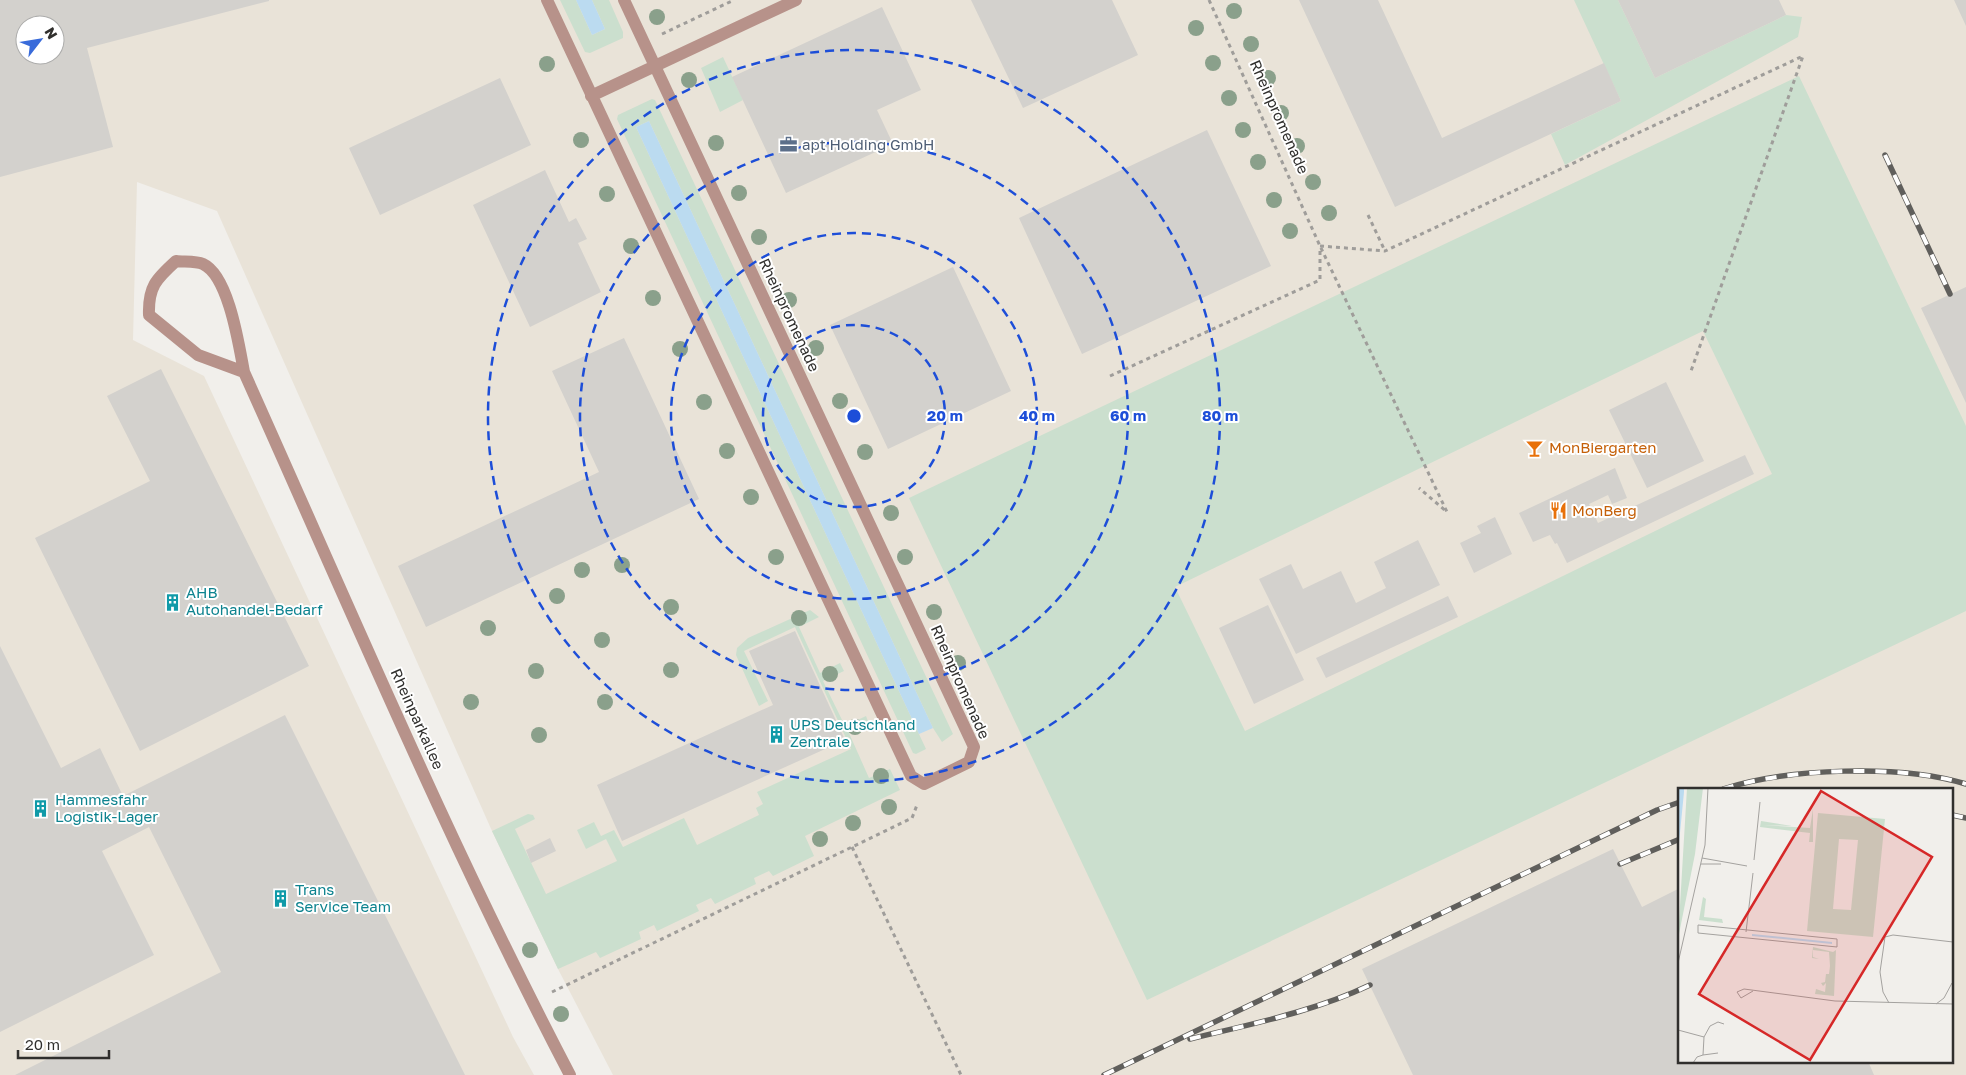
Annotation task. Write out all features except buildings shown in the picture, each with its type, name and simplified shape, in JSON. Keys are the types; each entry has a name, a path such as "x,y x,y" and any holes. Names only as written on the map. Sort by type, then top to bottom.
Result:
{"street":[{"path":"548,0 591,96 911,776 924,784"},
{"name":"Rheinpromenade","path":"624,0 974,747 969,762 924,784"},
{"path":"591,96 796,0"},
{"name":"Rheinparkallee","path":"244,372 198,354 149,315 148,297 157,278 176,260 203,264 217,278 226,296 236,328 244,372 450,832 531,1002 570,1075"}],"path":[{"path":"644,43 734,0"},
{"name":"Rheinpromenade","path":"1209,0 1320,246 1447,512 1420,488"},
{"path":"1110,376 1320,280 1320,246 1385,251 1803,56 1691,371"},
{"path":"1368,215 1385,251"},
{"path":"531,1002 912,818 924,784"},
{"path":"852,847 961,1075"}],"shaded area":[{"path":"0,0 1966,0 1966,1075 613,1075 558,969 492,831 217,211 137,182 133,340 204,376 513,1037 534,1075 0,1075"}],"green space":[{"path":"560,0 576,0 592,35 605,29 592,0 609,0 623,32 623,38 590,53 585,52"},
{"path":"1574,0 1618,0 1655,78 1786,15 1802,17 1798,37 1565,165 1551,134 1621,101"},
{"path":"723,57 743,100 720,112 701,68"},
{"path":"1799,76 1966,426 1966,611 1147,1000 909,498","holes":["1703,331 1772,474 1245,731 1175,587"]},
{"path":"652,99 655,100 953,734 942,742 933,728 649,121 636,127 926,749 916,754 913,753 617,119 618,115"},
{"path":"810,610 819,617 799,627 820,673 840,663 844,671 823,681 845,726 866,716 869,724 849,733 869,778 890,769 900,790 805,836 814,856 773,876 769,871 754,878 756,884 715,904 711,898 696,905 699,911 657,931 654,925 639,932 641,939 600,958 596,952 558,969 492,831 528,814 533,815 535,819 515,829 546,894 617,861 606,839 586,849 577,830 594,822 601,836 614,830 623,847 684,818 697,845 759,815 756,808 763,804 757,792 851,749 795,627 744,651 768,701 759,706 736,655 737,648 748,638"}],"water":[{"path":"576,0 592,0 605,29 592,35"},
{"path":"649,121 933,728 919,734 636,127"}],"railway":[{"path":"1885,155 1950,294"},
{"path":"1727,788 1779,777 1844,771 1910,773 1966,784"},
{"path":"1104,1075 1657,810 1678,803"},
{"path":"1954,815 1966,818"},
{"path":"1620,864 1678,840"},
{"path":"1190,1039 1304,1010 1370,985"}],"place":[{"name":"apt Holding GmbH","path":"788,145"},
{"name":"MonBiergarten","path":"1535,448"},
{"name":"MonBerg","path":"1558,511"},
{"name":"AHB Autohandel-Bedarf","path":"172,602"},
{"name":"UPS Deutschland Zentrale","path":"776,734"},
{"name":"Hammesfahr Logistik-Lager","path":"41,809"},
{"name":"Trans Service Team","path":"281,899"}]}
